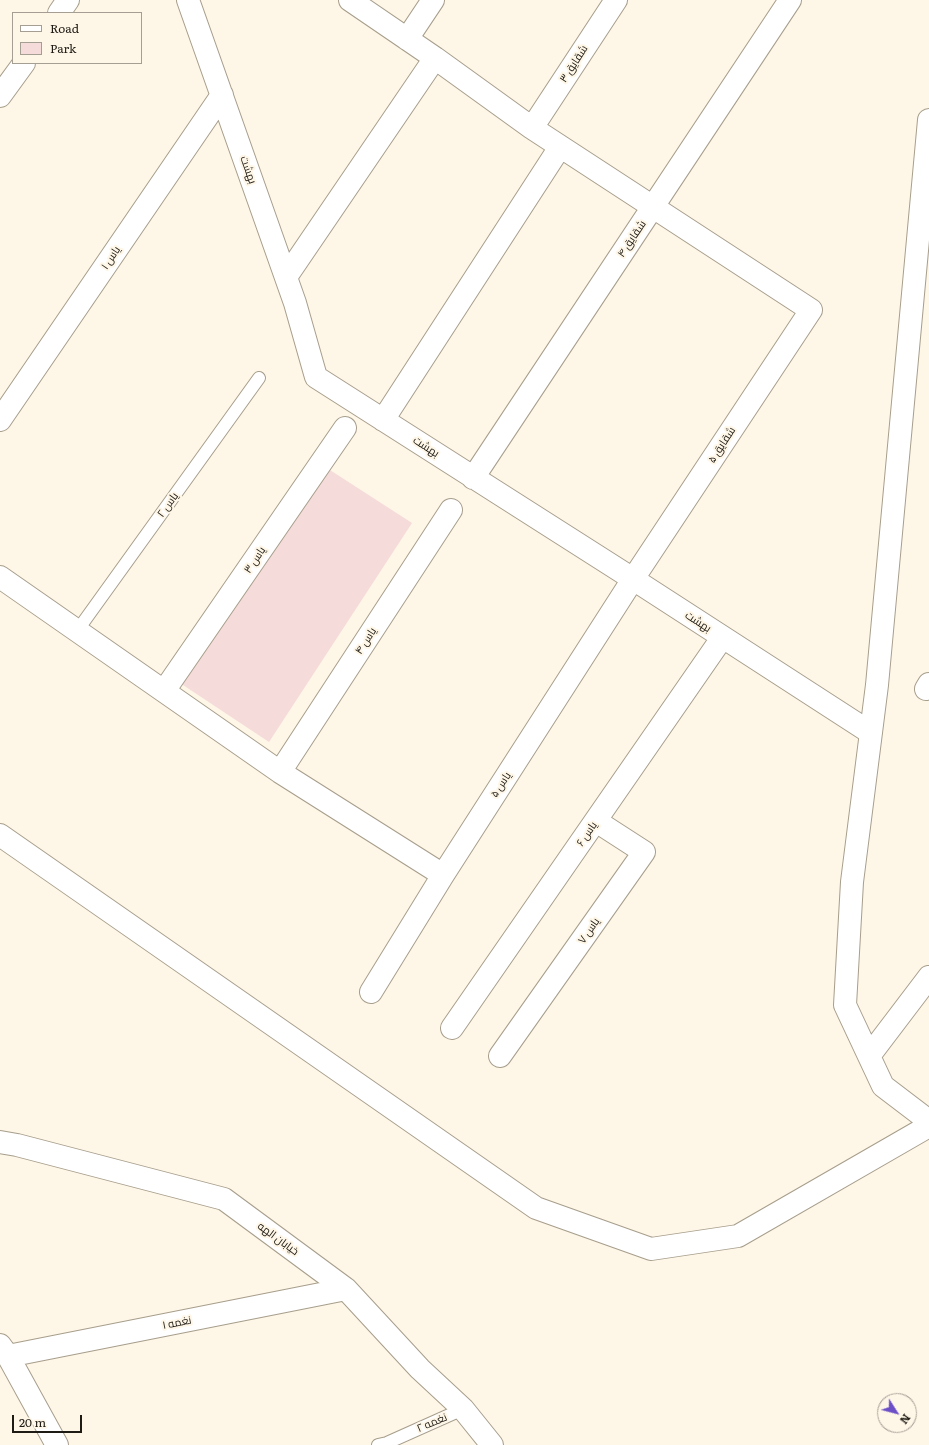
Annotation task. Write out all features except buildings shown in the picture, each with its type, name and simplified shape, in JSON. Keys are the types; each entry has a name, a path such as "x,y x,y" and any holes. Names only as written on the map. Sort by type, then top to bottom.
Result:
{"street":[{"path":"60,12 68,0"},
{"name":"بهشت","path":"188,0 295,303 316,377 871,733"},
{"path":"350,0 435,58 532,128 653,208"},
{"path":"407,39 433,0"},
{"name":"شقایق ۳","path":"532,128 616,0"},
{"name":"شقایق ۴","path":"473,478 790,0"},
{"path":"286,277 435,58"},
{"path":"0,96 23,64"},
{"name":"یاس ۱","path":"0,420 222,95"},
{"path":"929,120 877,685 852,882 845,1005 883,1086 929,1121"},
{"path":"383,420 560,147"},
{"name":"شقایق ۵","path":"633,579 811,310 653,208"},
{"name":"یاس ۳","path":"164,691 345,428"},
{"name":"یاس ۴","path":"280,772 451,510"},
{"path":"0,577 280,772 443,875"},
{"name":"یاس ۵","path":"371,992 443,875 633,579"},
{"name":"یاس ۶","path":"452,1028 722,638"},
{"name":"یاس ۷","path":"500,1056 644,852 596,821"},
{"path":"0,835 536,1208 651,1249 738,1236 929,1126"},
{"path":"869,1056 929,977"},
{"name":"خیابان الهه","path":"0,1142 17,1145 224,1199 346,1289 420,1369 463,1410 492,1445"},
{"name":"نغمه ۱","path":"4,1351 346,1289"},
{"path":"4,1351 57,1445"}],"lane":[{"name":"یاس ۲","path":"77,631 259,378"},
{"name":"نغمه ۲","path":"378,1445 387,1443 463,1410"}],"green space":[{"path":"319,463 412,523 269,742 177,681"}]}
